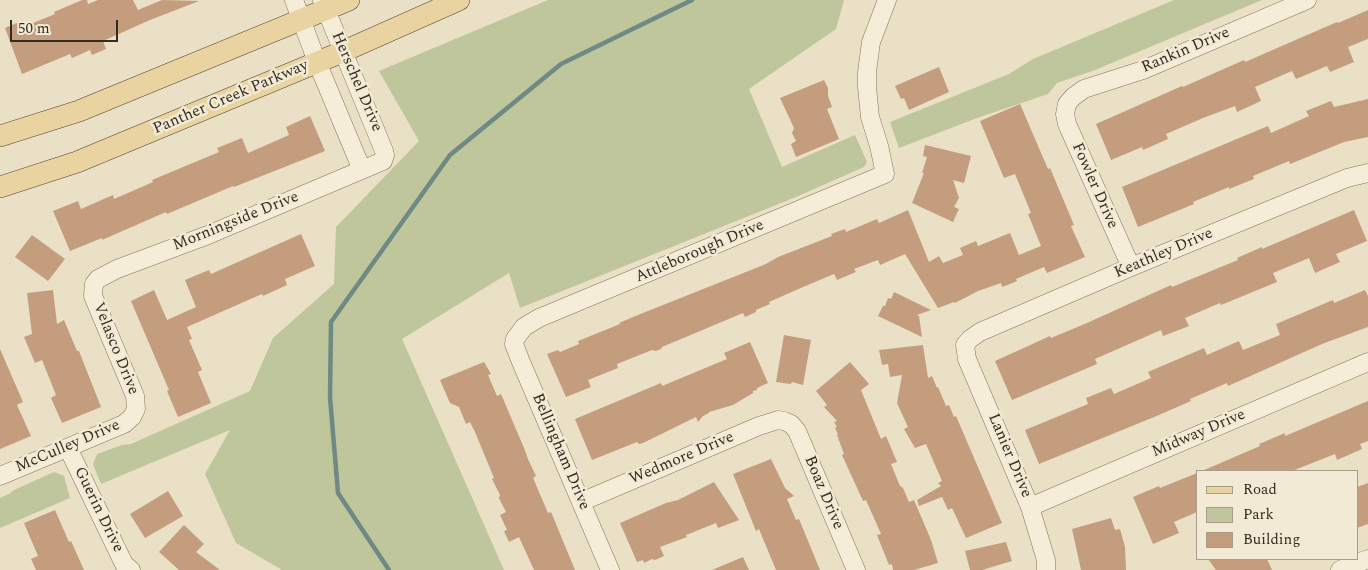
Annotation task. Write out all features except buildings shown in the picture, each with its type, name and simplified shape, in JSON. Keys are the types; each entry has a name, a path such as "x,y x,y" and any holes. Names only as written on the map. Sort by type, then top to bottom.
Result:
{"main road":[{"path":"0,136 79,111 298,9 349,0"},
{"name":"Panther Creek Parkway","path":"0,187 77,162 342,52 459,0"}],"street":[{"name":"Attleborough Drive","path":"518,334 539,318 885,174 870,117 867,79 872,42 887,0"},
{"name":"Rankin Drive","path":"1067,104 1084,89 1142,70 1308,0"},
{"name":"Herschel Drive","path":"324,5 342,52 372,117 384,151 384,159 380,163"},
{"name":"Herschel Drive","path":"298,9 317,62 362,170"},
{"name":"Fowler Drive","path":"1067,104 1066,124 1131,267"},
{"name":"Morningside Drive","path":"94,284 106,274 208,235 380,163"},
{"name":"Keathley Drive","path":"965,345 980,332 1131,267 1347,178 1368,173"},
{"name":"Velasco Drive","path":"94,284 93,296 135,396 136,409 134,414"},
{"name":"Bellingham Drive","path":"518,334 514,344 516,350 610,570"},
{"name":"Lanier Drive","path":"965,345 968,359 1030,507 1046,560 1046,570"},
{"name":"Midway Drive","path":"1030,507 1368,362"},
{"name":"McCulley Drive","path":"0,476 124,424 134,414"},
{"name":"Wedmore Drive","path":"581,502 759,426 778,420 784,421"},
{"name":"Boaz Drive","path":"784,421 797,431 856,570"},
{"name":"Guerin Drive","path":"68,448 124,564 131,570"},
{"path":"1340,570 1368,559"}],"green space":[{"path":"548,0 844,0 836,29 749,89 782,167 855,135 867,162 864,167 796,197 520,308 509,273 402,339 504,570 282,570 236,543 205,474 230,430 101,484 93,464 97,454 122,445 131,444 250,391 273,338 334,284 336,227 419,141 379,71"},
{"path":"1174,0 1262,0 1095,70 1057,83 1048,94 977,118 899,148 890,122 1009,74 1033,59"},
{"path":"54,472 64,476 70,498 0,528 0,498"}],"waterway":[{"path":"389,570 338,493 330,397 331,322 450,155 561,64 692,0"}]}
